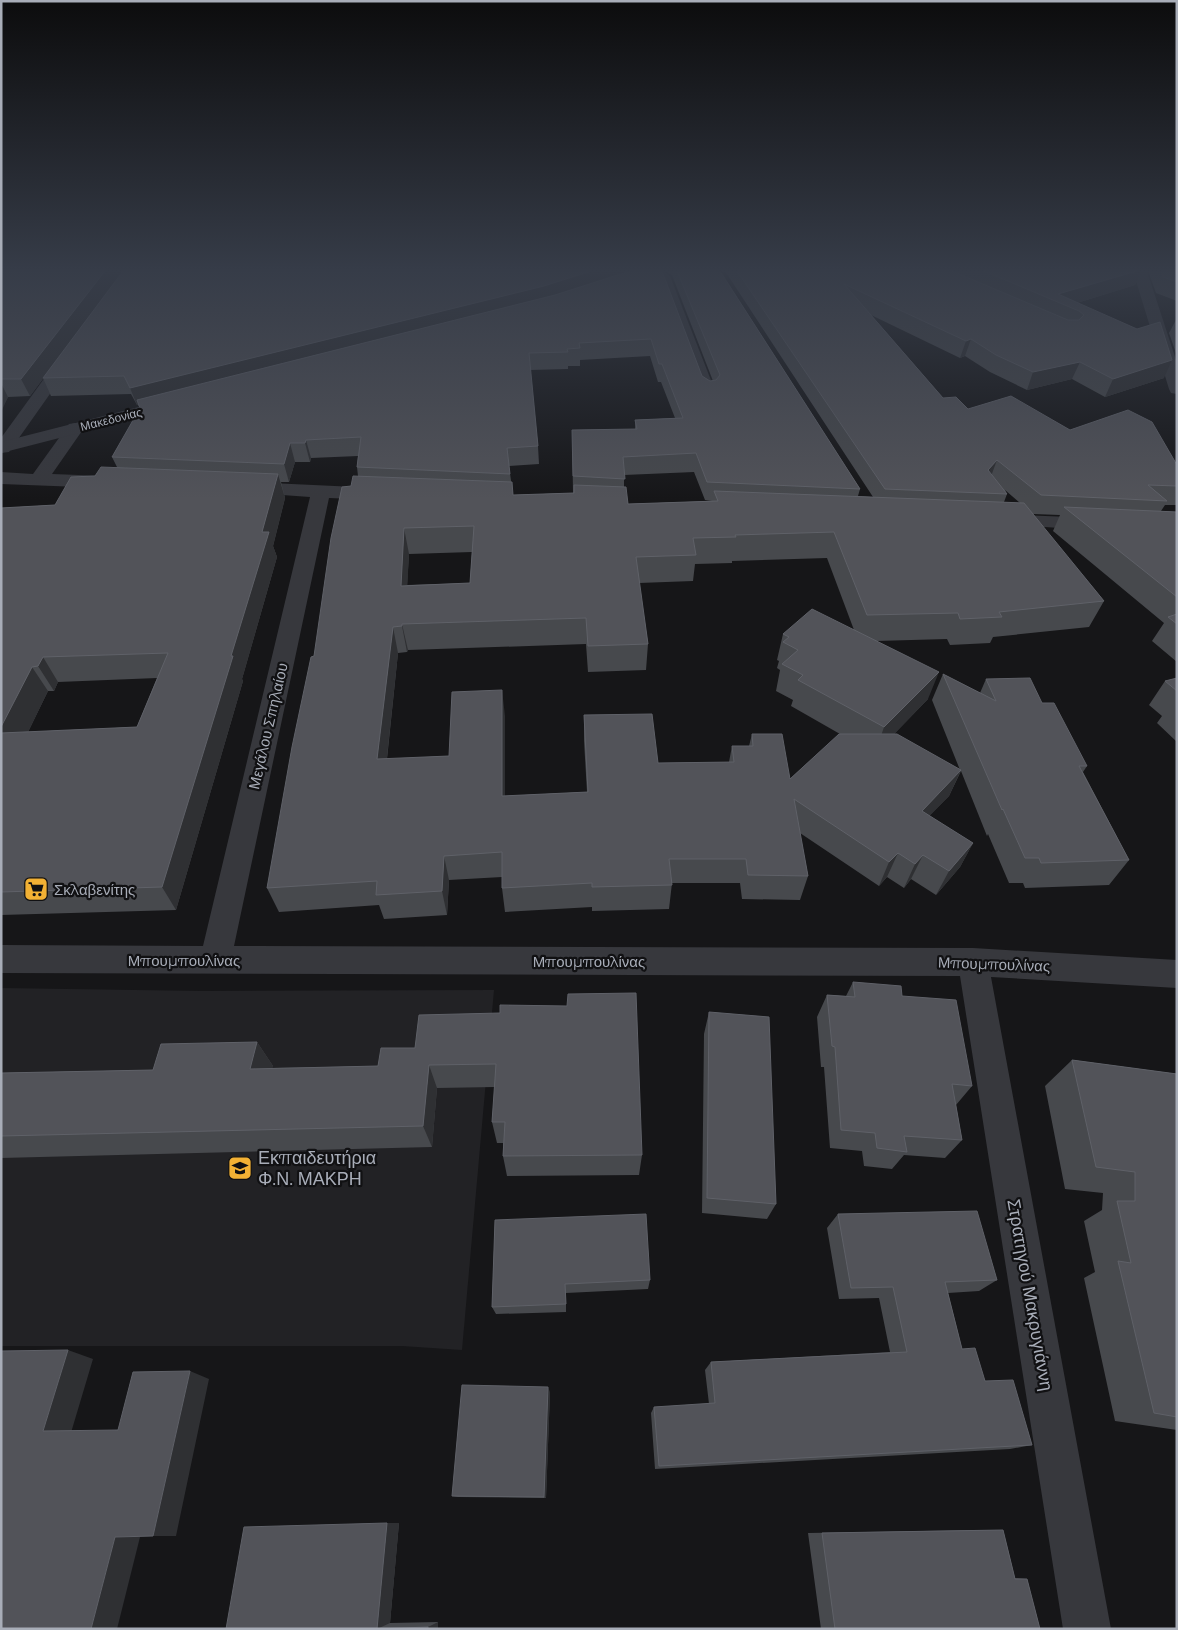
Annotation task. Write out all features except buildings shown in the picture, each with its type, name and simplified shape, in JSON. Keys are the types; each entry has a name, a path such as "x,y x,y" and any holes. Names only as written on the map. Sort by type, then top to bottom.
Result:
{"street":[{"path":"2,448 75,347"},
{"path":"1164,347 1177,390"},
{"name":"Μακεδονίας","path":"2,448 190,399"},
{"path":"39,479 75,428"},
{"path":"1,478 126,483"},
{"path":"224,487 400,494"},
{"name":"Μεγάλου Σπηλαίου","path":"216,960 321,491"},
{"path":"980,519 1108,525"},
{"name":"Μπουμπουλίνας","path":"1,959 973,962 1177,974"},
{"name":"Στρατηγού Μακρυγιάννη","path":"973,962 1087,1629"}],"lane":[{"path":"692,347 710,393"}],"shaded area":[{"name":"Εκπαιδευτήρια Φ.Ν. ΜΑΚΡΗ","path":"1,988 202,991 494,990 462,1350 402,1346 1,1346"}],"place":[{"name":"Σκλαβενίτης","path":"36,889"},
{"name":"Εκπαιδευτήρια Φ.Ν. ΜΑΚΡΗ","path":"240,1168"}]}
